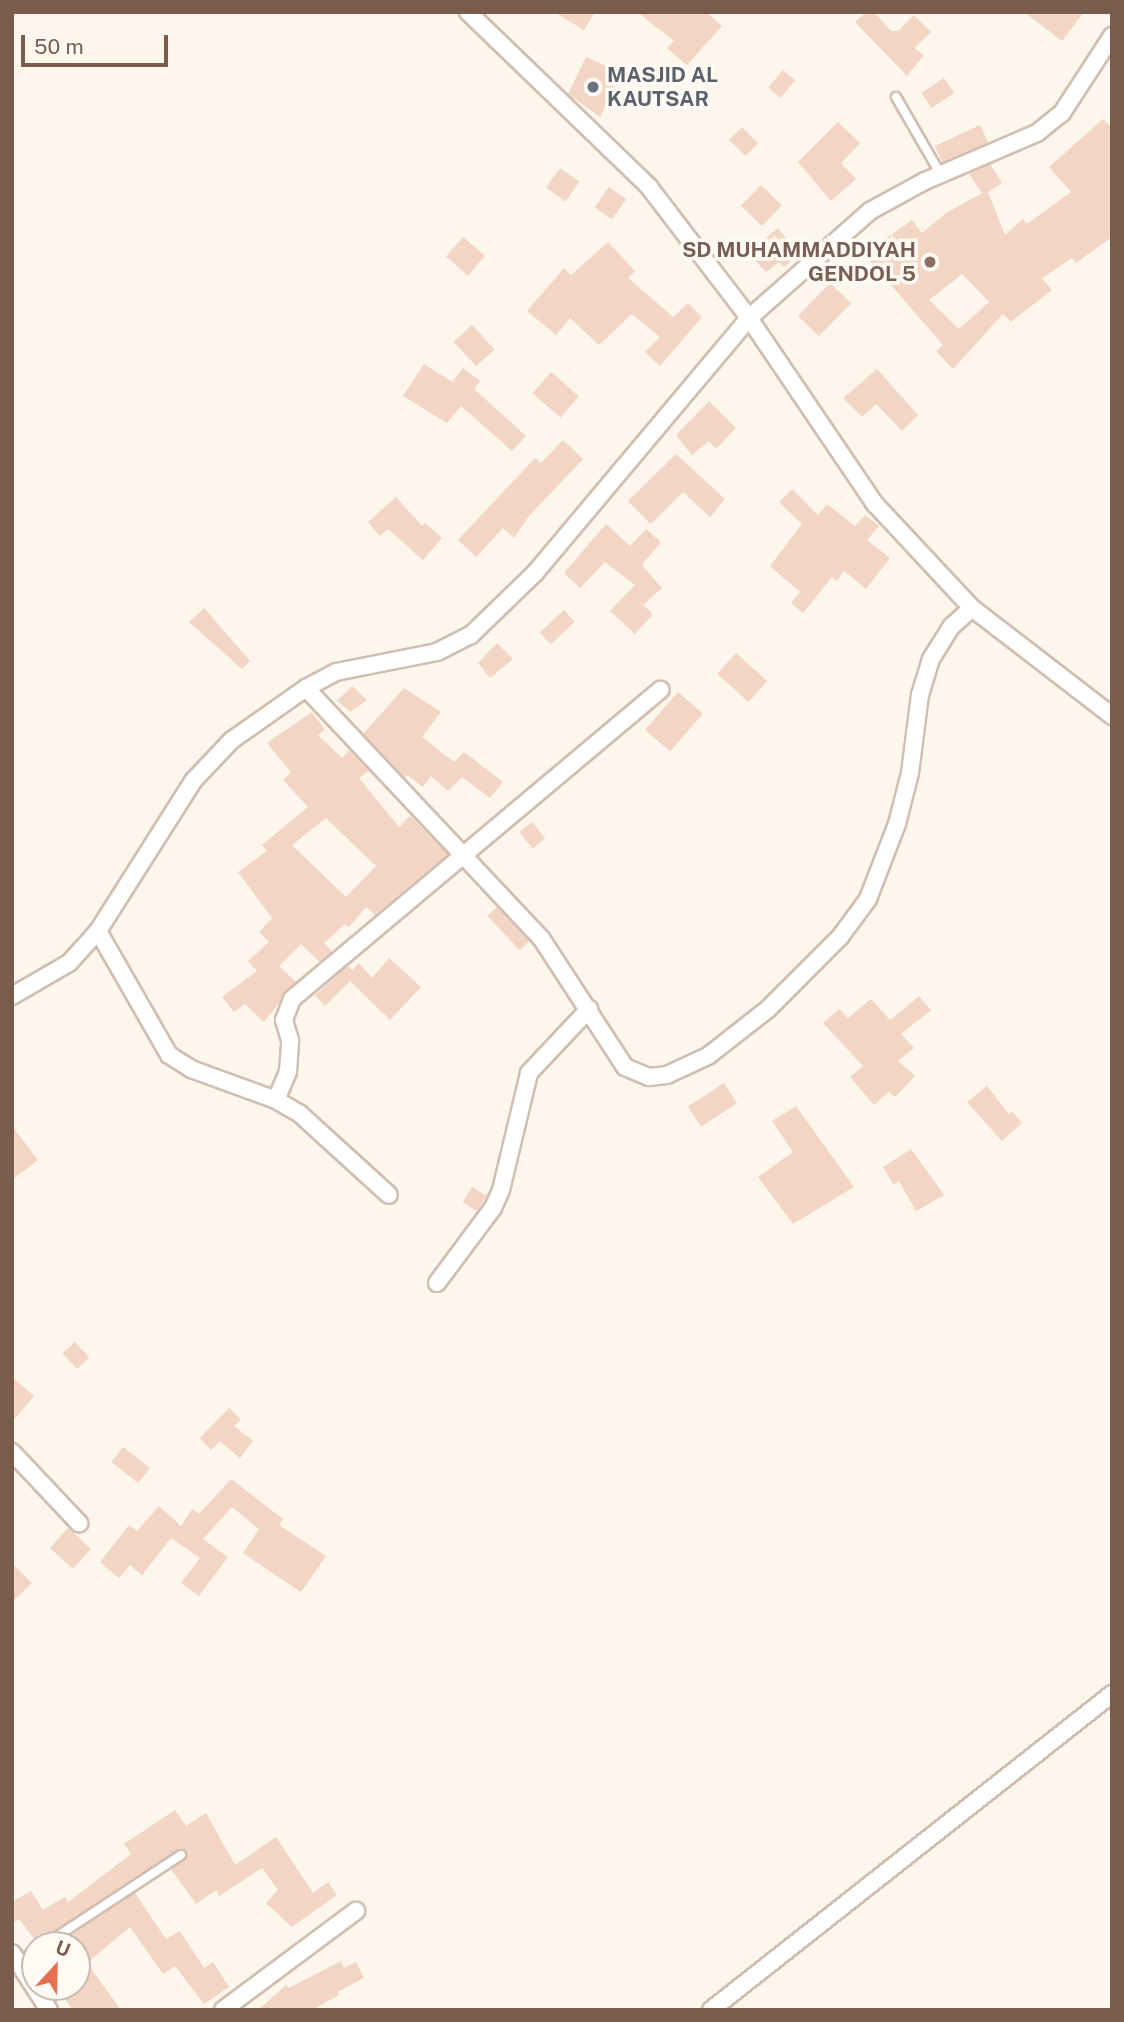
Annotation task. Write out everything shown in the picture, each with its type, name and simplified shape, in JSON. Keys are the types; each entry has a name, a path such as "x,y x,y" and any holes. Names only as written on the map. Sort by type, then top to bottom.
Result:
{"street":[{"path":"468,12 649,187 750,318 875,504 972,608 1112,716"},
{"path":"12,996 69,962 98,931 194,780 232,740 306,688 336,672 437,652 471,635 535,573 750,318 870,211 941,175 1009,149 1062,113 1112,36"},
{"path":"306,688 541,937 631,1072 649,1077 667,1075 708,1056 768,1009 841,937 868,899 897,824 910,773 920,695 931,659 952,626 972,608"},
{"path":"276,1100 288,1072 290,1040 284,1020 292,999 660,690"},
{"path":"98,931 169,1055 191,1069 276,1100 300,1114 389,1195"},
{"path":"437,1283 493,1209 501,1190 528,1073 589,1009"},
{"path":"12,1452 79,1523"},
{"path":"711,2010 1112,1694"},
{"path":"222,2010 356,1911"},
{"path":"15,1958 50,2010"}],"lane":[{"path":"896,97 941,175"},
{"path":"65,1931 181,1855"}],"building":[{"path":"554,12 595,12 584,30"},
{"path":"637,12 706,12 722,26 687,65 667,48 674,41"},
{"path":"866,12 874,12 891,31 898,31 914,15 931,32 914,48 924,55 907,76 855,22"},
{"path":"1024,12 1084,12 1062,41"},
{"name":"MASJID AL KAUTSAR","path":"586,57 621,73 600,117 568,94"},
{"path":"783,70 795,80 780,98 768,88"},
{"path":"944,78 954,93 932,108 922,93"},
{"path":"1103,119 1112,128 1112,237 1076,263 1072,258 1042,278 1052,290 1011,322 1003,314 953,369 936,351 943,345 864,254 912,220 922,233 946,213 982,193 969,174 990,164 1002,183 988,192 1005,235 1023,219 1027,224 1071,192 1049,167","holes":["962,274 989,302 959,329 929,300"]},
{"path":"838,122 860,143 841,163 856,179 831,201 798,162"},
{"path":"980,125 988,142 943,163 935,146"},
{"path":"742,127 758,143 746,156 729,140"},
{"path":"560,168 579,182 565,202 546,187"},
{"path":"761,185 782,205 762,226 741,206"},
{"path":"609,187 626,199 612,220 595,207"},
{"path":"778,228 799,255 784,267 779,262 766,272 748,253"},
{"path":"463,237 485,256 468,276 446,257"},
{"path":"608,242 635,271 628,278 673,317 688,303 702,317 660,366 645,352 660,337 632,314 599,345 570,318 556,335 527,311 564,268 571,275"},
{"path":"830,283 851,303 819,336 798,316"},
{"path":"472,325 495,349 476,366 454,342"},
{"path":"424,364 452,382 463,368 480,381 474,389 526,436 512,451 461,406 447,423 403,396"},
{"path":"877,369 918,415 902,431 876,404 862,417 843,398"},
{"path":"551,372 579,396 561,417 533,393"},
{"path":"709,401 736,428 716,449 709,441 692,455 676,435"},
{"path":"563,440 583,459 529,516 514,538 503,528 476,557 458,540 535,458 541,463"},
{"path":"676,454 725,499 710,517 683,492 651,524 628,501"},
{"path":"792,489 818,515 827,504 855,526 865,515 879,526 867,540 890,558 866,589 844,571 837,581 832,577 803,613 791,603 800,592 770,566 802,524 779,502"},
{"path":"396,497 422,526 425,523 442,538 423,560 388,529 380,536 368,522"},
{"path":"606,524 630,546 646,529 661,542 642,565 662,588 643,605 653,614 635,634 610,611 635,585 605,562 580,588 564,573"},
{"path":"204,608 250,661 242,669 189,622"},
{"path":"564,610 575,622 551,644 540,633"},
{"path":"497,643 513,659 490,678 478,663"},
{"path":"736,653 767,681 748,702 717,674"},
{"path":"352,686 367,700 350,712 337,701"},
{"path":"404,688 441,712 422,737 454,762 464,752 503,782 490,798 462,777 448,791 431,776 423,787 407,775 405,778 363,734"},
{"path":"678,692 703,714 670,751 645,730"},
{"path":"312,712 325,730 318,735 342,758 349,750 369,771 359,778 399,827 410,816 448,854 375,915 366,907 349,927 345,924 324,943 332,951 320,962 301,944 279,966 296,982 264,1022 245,1004 234,1012 222,997 257,971 248,961 269,942 259,932 272,918 238,872 267,851 262,845 308,807 283,780 291,772 267,743","holes":["326,818 376,866 346,897 292,845"]},
{"path":"532,822 545,838 533,848 520,832"},
{"path":"497,907 529,941 520,950 487,916"},
{"path":"389,958 421,987 390,1020 350,981 325,1006 315,995 348,966 352,970 359,963 372,978"},
{"path":"919,996 931,1010 901,1034 914,1048 898,1061 915,1076 895,1097 889,1092 874,1105 850,1077 863,1066 823,1023 839,1009 848,1018 871,999 890,1020"},
{"path":"724,1083 737,1103 701,1127 688,1106"},
{"path":"987,1086 1009,1114 1012,1111 1022,1123 1002,1141 967,1102"},
{"path":"796,1106 854,1187 793,1224 758,1177 793,1152 772,1121"},
{"path":"12,1126 38,1160 12,1180"},
{"path":"911,1149 944,1195 916,1211 899,1181 894,1185 883,1167"},
{"path":"472,1187 487,1196 477,1211 463,1202"},
{"path":"75,1342 89,1357 77,1369 63,1354"},
{"path":"12,1377 34,1396 12,1422"},
{"path":"229,1408 241,1419 234,1426 253,1441 240,1458 220,1441 211,1450 200,1438"},
{"path":"123,1447 150,1468 138,1483 111,1462"},
{"path":"231,1479 283,1519 279,1525 326,1556 301,1592 243,1553 259,1529 232,1507 203,1539 228,1557 199,1596 181,1583 200,1558 171,1538 142,1575 130,1565 119,1578 100,1562 129,1525 137,1531 159,1506 181,1526 192,1509 199,1514"},
{"path":"68,1528 91,1549 73,1569 50,1548"},
{"path":"12,1563 32,1583 12,1602"},
{"path":"175,1810 186,1826 206,1813 235,1865 276,1837 313,1893 328,1882 337,1895 292,1927 266,1903 278,1890 262,1868 219,1896 216,1890 196,1904 171,1869 187,1857 180,1849 57,1931 28,1931 19,1919 12,1923 12,1902 31,1891 43,1910 65,1897 68,1902 131,1854 124,1844"},
{"path":"135,1893 166,1939 180,1931 204,1968 213,1962 229,1987 204,2004 175,1966 163,1974 130,1927 91,1960 91,1931 77,1931"},
{"path":"341,1961 344,1968 356,1962 364,1978 337,1992 339,1995 312,2010 258,2010 286,1985 289,1988"},
{"path":"91,1969 121,2010 73,2010 66,2001 91,2001"}],"place":[{"name":"MASJID AL KAUTSAR","path":"593,87"},
{"name":"SD MUHAMMADDIYAH GENDOL 5","path":"930,262"}]}
